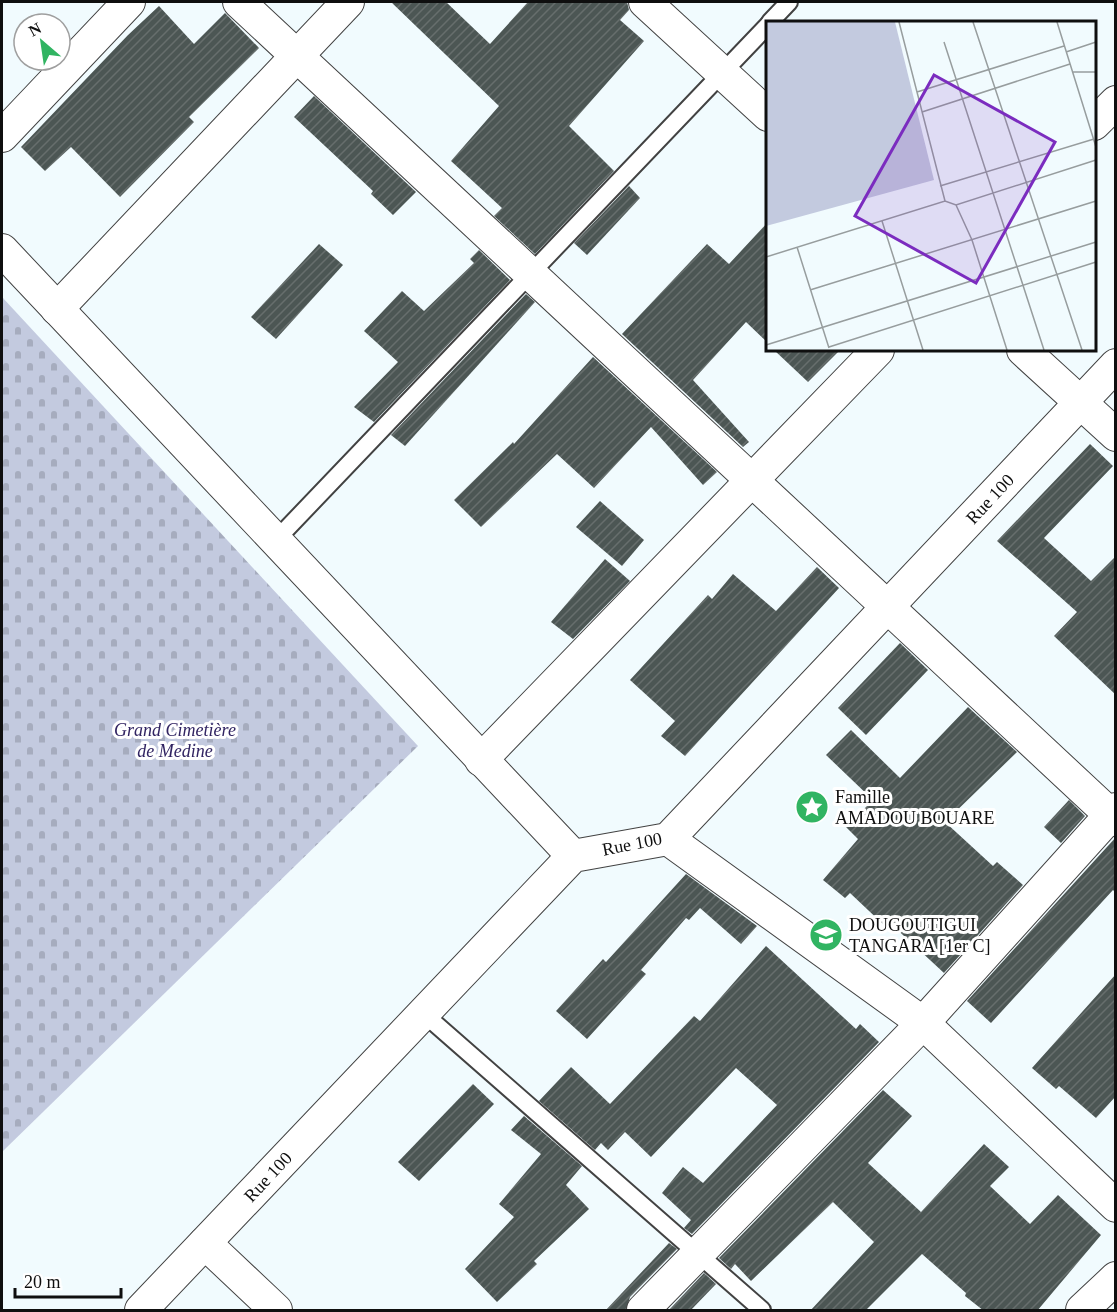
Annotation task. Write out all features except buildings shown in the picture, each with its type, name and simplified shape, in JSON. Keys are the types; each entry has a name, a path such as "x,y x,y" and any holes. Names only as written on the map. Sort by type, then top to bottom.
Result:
{"street":[{"path":"2,136 129,2"},
{"path":"238,2 888,608 1114,814 923,1023 643,1311"},
{"path":"57,309 348,2"},
{"path":"645,2 766,113"},
{"path":"1096,123 1116,102"},
{"path":"2,250 480,760 573,856"},
{"path":"480,760 877,351"},
{"path":"1024,351 1116,435"},
{"name":"Rue 100","path":"141,1311 573,856 668,839 1116,364"},
{"path":"668,839 923,1023 1116,1206"},
{"path":"205,1244 276,1311"},
{"path":"1082,1311 1116,1278"}],"lane":[{"path":"772,21 789,2"},
{"path":"275,541 766,27"},
{"path":"423,1013 762,1311"}],"green space":[{"name":"Grand Cimetière de Medine","path":"2,297 418,746 2,1152"}],"place":[{"name":"Famille AMADOU BOUARE","path":"812,807"},
{"name":"DOUGOUTIGUI TANGARA [1er C]","path":"826,935"}]}
